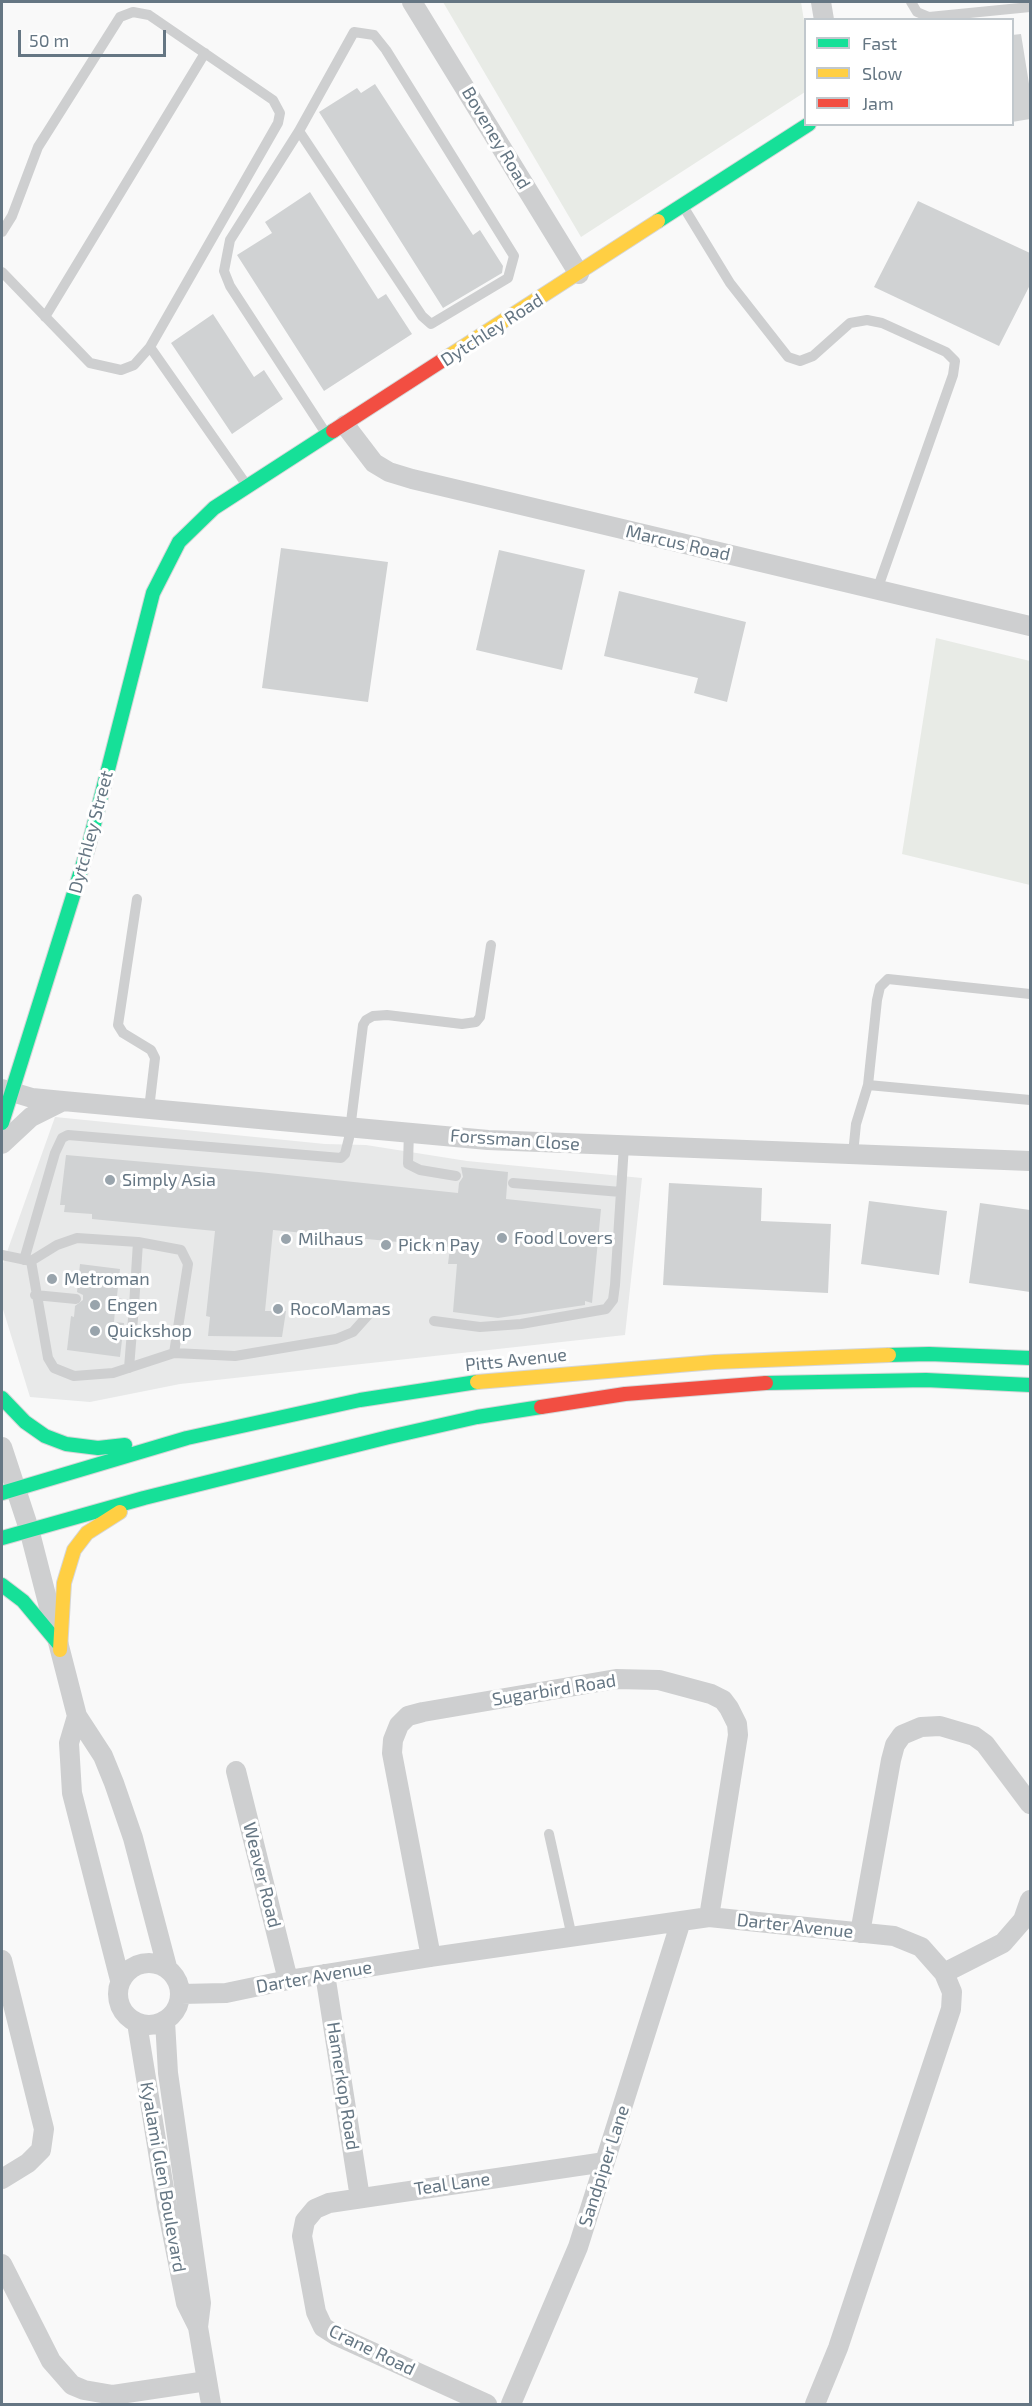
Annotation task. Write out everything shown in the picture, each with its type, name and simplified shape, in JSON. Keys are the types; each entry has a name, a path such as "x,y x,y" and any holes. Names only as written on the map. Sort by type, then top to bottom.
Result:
{"main road":[{"name":"Dytchley Road","path":"179,542 214,508 807,126"},
{"name":"Dytchley Street","path":"2,1124 6,1091 88,848 153,593 179,542"},
{"name":"Pitts Avenue","path":"9,1491 187,1438 360,1400 458,1384 575,1372 830,1357 929,1354 1030,1358"},
{"path":"2,1538 144,1498 477,1417 626,1394 789,1381 926,1380 1030,1385"},
{"path":"2,1398 25,1422 45,1436 66,1444 98,1448 187,1438"},
{"path":"59,1646 64,1583 74,1550 99,1524 144,1498"},
{"path":"2,1585 23,1601 59,1646"}],"street":[{"name":"Boveney Road","path":"412,2 579,274"},
{"path":"821,2 824,18"},
{"name":"Marcus Road","path":"345,425 375,464 397,474 1030,626"},
{"name":"Forssman Close","path":"6,1091 63,1101 488,1140 1030,1161"},
{"path":"2,1144 31,1117 63,1101"},
{"path":"2,1447 9,1491 29,1529 77,1716 103,1756 114,1783 133,1838 167,1967 179,1983 181,1994 179,2004 165,2021 155,2025 137,2023 121,2008 118,1991 120,1980 72,1793 69,1743 77,1716"},
{"name":"Sugarbird Road","path":"431,1957 392,1753 393,1740 399,1725 408,1716 423,1712 616,1679 659,1680 711,1694 723,1700 737,1724 738,1735 709,1917"},
{"path":"860,1933 891,1760 895,1745 902,1735 921,1726 940,1726 974,1736 985,1744 1030,1804"},
{"name":"Weaver Road","path":"236,1771 288,1980"},
{"path":"944,1973 1003,1943 1023,1920 1030,1900"},
{"name":"Darter Avenue","path":"181,1994 226,1993 288,1980 431,1957 709,1917 860,1933 909,1940 921,1947 944,1973 952,1992 946,2029 838,2348 815,2404"},
{"name":"Sandpiper Lane","path":"511,2404 578,2247 681,1921"},
{"path":"2,1960 44,2129 41,2150 28,2163 2,2179"},
{"path":"120,1980 135,1965 157,1963 167,1967"},
{"name":"Hamerkop Road","path":"325,1974 360,2198"},
{"name":"Kyalami Glen Boulevard","path":"165,2021 168,2073 201,2303 198,2327 211,2404"},
{"name":"Kyalami Glen Boulevard","path":"137,2023 171,2229 186,2303 198,2327"},
{"name":"Teal Lane","path":"304,2221 315,2209 360,2198 606,2162"},
{"name":"Crane Road","path":"304,2221 302,2236 316,2312 323,2327 337,2336 487,2404"},
{"path":"2,2264 51,2361 72,2385 84,2390 113,2395 207,2381"}],"lane":[{"path":"911,2 918,12 929,17 1030,7"},
{"path":"2,232 12,216 38,147 120,17 133,12 149,15 273,100 280,112 278,123 150,346 134,365 121,370 90,363 2,272"},
{"path":"299,131 427,322 436,324 508,278 513,263 512,250 386,50 374,35 354,32 299,131 230,240 224,271 230,286 328,436"},
{"path":"45,317 205,54"},
{"path":"683,206 730,283 788,357 800,361 813,356 850,323 867,320 882,323 946,352 955,361 953,375 877,590"},
{"path":"150,346 248,487"},
{"path":"137,899 118,1025 123,1033 151,1050 155,1058 149,1109"},
{"path":"370,1313 353,1332 336,1339 235,1356 174,1353 114,1373 74,1376 54,1368 48,1358 27,1260 55,1153 62,1138 68,1135 333,1159 345,1154 363,1025 366,1020 373,1016 387,1015 462,1024 476,1022 480,1017 491,945"},
{"path":"853,1154 856,1124 868,1085 877,1000 880,987 888,979 1030,994"},
{"path":"868,1085 1030,1100"},
{"path":"409,1131 408,1164 420,1170 456,1176"},
{"path":"434,1321 480,1327 606,1309 613,1300 615,1285 624,1146"},
{"path":"513,1183 621,1192"},
{"path":"2,1255 27,1260 77,1238 175,1247 186,1257 188,1264 174,1353"},
{"path":"129,1368 138,1242"},
{"path":"35,1295 76,1299"},
{"path":"116,1303 134,1305"},
{"path":"549,1833 572,1937"}],"shaded area":[{"path":"443,2 801,2 804,21 804,93 581,237"},
{"path":"936,638 1030,661 1030,885 902,854"},
{"path":"55,1117 325,1144 366,1145 467,1161 642,1178 625,1335 180,1384 90,1402 30,1397 2,1306 2,1266"}],"building":[{"path":"1021,34 1030,90 1030,119 1014,122 1014,35"},
{"path":"375,84 473,235 480,230 503,266 502,273 443,308 319,112 357,88 361,93"},
{"path":"310,192 378,299 386,294 412,334 324,391 237,255 272,233 265,222"},
{"path":"918,201 1030,253 1030,285 999,346 874,287"},
{"path":"213,314 254,377 264,370 283,399 232,434 171,343"},
{"path":"281,548 388,562 368,702 262,688"},
{"path":"499,550 585,570 562,670 476,650"},
{"path":"619,591 746,622 727,702 694,693 698,678 604,656"},
{"path":"66,1155 458,1193 459,1183 463,1177 461,1167 508,1172 506,1199 601,1209 592,1303 585,1301 585,1305 498,1318 453,1312 457,1264 448,1264 450,1247 273,1230 265,1311 286,1311 282,1337 208,1336 210,1317 206,1316 215,1231 92,1219 92,1214 64,1212 65,1205 60,1205"},
{"path":"669,1183 762,1188 761,1221 831,1224 828,1293 663,1285"},
{"path":"869,1201 947,1211 939,1275 861,1264"},
{"path":"980,1203 1030,1210 1030,1292 969,1283"},
{"path":"80,1264 120,1269 117,1296 111,1298 109,1302 115,1310 114,1322 124,1323 120,1357 67,1350 71,1316 74,1317 75,1306 83,1300 83,1295 77,1292"}],"traffic: fast":[{"path":"658,221 806,126"},
{"path":"2,1123 88,848 153,593 179,542 214,508 333,431"},
{"path":"889,1355 929,1354 1030,1358"},
{"path":"766,1383 926,1380 1030,1385"},
{"path":"2,1493 187,1438 360,1400 477,1382"},
{"path":"2,1398 25,1422 45,1436 66,1444 98,1448 125,1445"},
{"path":"2,1538 144,1498 389,1437 477,1417 541,1407"},
{"path":"2,1585 23,1601 58,1643"}],"traffic: slow":[{"path":"446,358 658,221"},
{"path":"477,1382 715,1362 889,1355"},
{"path":"60,1650 64,1583 74,1550 87,1533 120,1512"}],"traffic: jam":[{"path":"333,431 446,358"},
{"path":"541,1407 625,1394 766,1383"}],"place":[{"name":"Simply Asia","path":"110,1180"},
{"name":"Food Lovers","path":"502,1238"},
{"name":"Milhaus","path":"286,1239"},
{"name":"Pick n Pay","path":"386,1245"},
{"name":"Metroman","path":"52,1279"},
{"name":"Engen","path":"95,1305"},
{"name":"RocoMamas","path":"278,1309"},
{"name":"Quickshop","path":"95,1331"}]}
